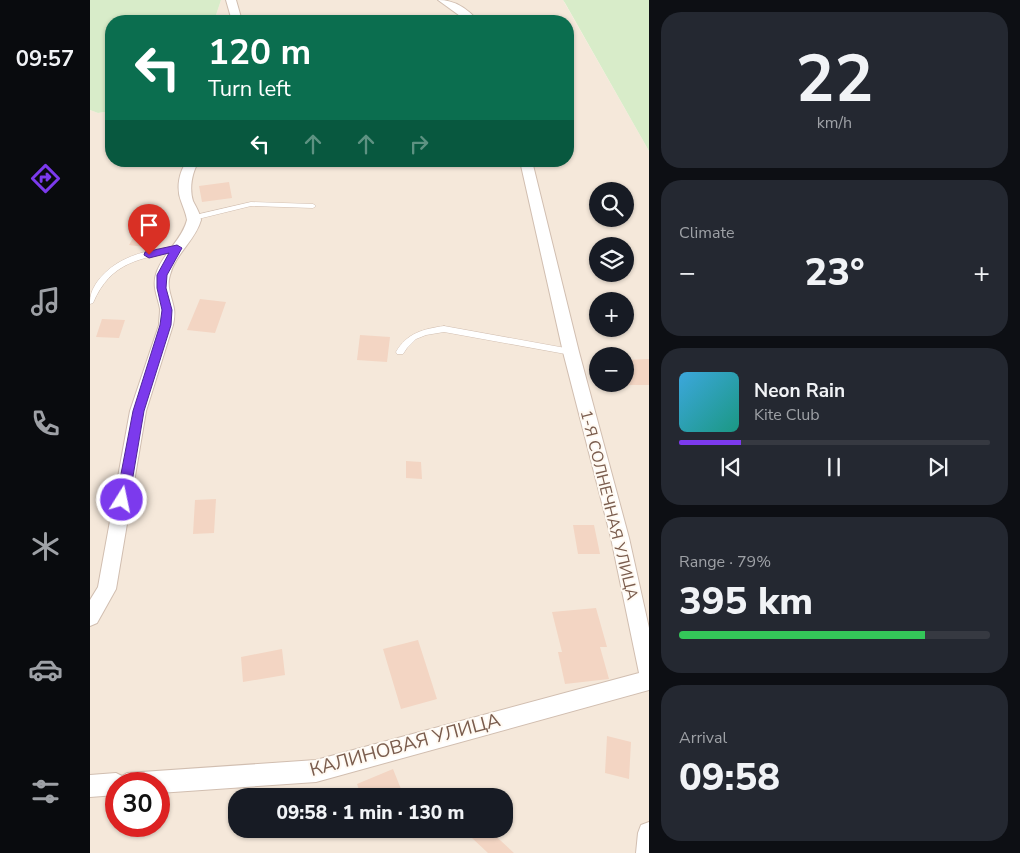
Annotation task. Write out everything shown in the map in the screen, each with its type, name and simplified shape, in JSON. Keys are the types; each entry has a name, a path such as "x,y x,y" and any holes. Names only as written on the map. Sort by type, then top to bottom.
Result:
{"street":[{"path":"231,0 235,15"},
{"path":"443,0 466,15"},
{"path":"90,617 107,589 138,411 166,325 167,310 162,288 162,275 177,248 192,227 194,218 186,198 185,188 187,172 190,167"},
{"name":"1-Я СОЛНЕЧНАЯ УЛИЦА","path":"527,167 571,352 620,538 649,674"},
{"name":"КАЛИНОВАЯ УЛИЦА","path":"170,781 316,771 649,680"},
{"path":"90,786 105,785"},
{"path":"647,853 649,833"}],"lane":[{"path":"194,218 251,204 313,206"},
{"path":"90,301 107,275 123,263 162,250 177,248"},
{"path":"400,352 406,342 418,335 429,331 444,330 571,352"}],"shaded area":[{"path":"221,0 563,0 572,15 216,15"},
{"path":"574,19 649,151 649,853 90,853 90,110 98,113 105,112 105,167 574,167"}],"green space":[{"path":"90,0 221,0 216,15 105,15 105,112 98,113 90,110"},
{"path":"563,0 649,0 649,151 574,19 574,15 572,15"}],"building":[{"path":"229,182 232,198 202,202 199,186"},
{"path":"137,231 160,234 152,248 129,245"},
{"path":"200,299 226,302 215,333 187,330"},
{"path":"102,319 125,320 119,338 96,337"},
{"path":"360,335 390,337 387,362 357,360"},
{"path":"649,359 649,385 634,385 634,360"},
{"path":"406,461 421,462 422,479 406,478"},
{"path":"216,499 214,533 193,534 195,500"},
{"path":"573,525 594,525 600,554 578,554"},
{"path":"596,608 607,647 600,647 609,679 565,684 558,652 562,652 552,612"},
{"path":"418,640 437,699 401,709 383,649"},
{"path":"282,649 285,675 243,682 241,657"},
{"path":"607,736 631,742 629,779 605,773"},
{"path":"393,769 401,788 358,788 357,784"},
{"path":"472,838 498,838 514,853 488,853"}],"route":[{"path":"122,500 138,411 166,325 167,310 162,288 162,275 177,248 162,250 149,255"}]}
